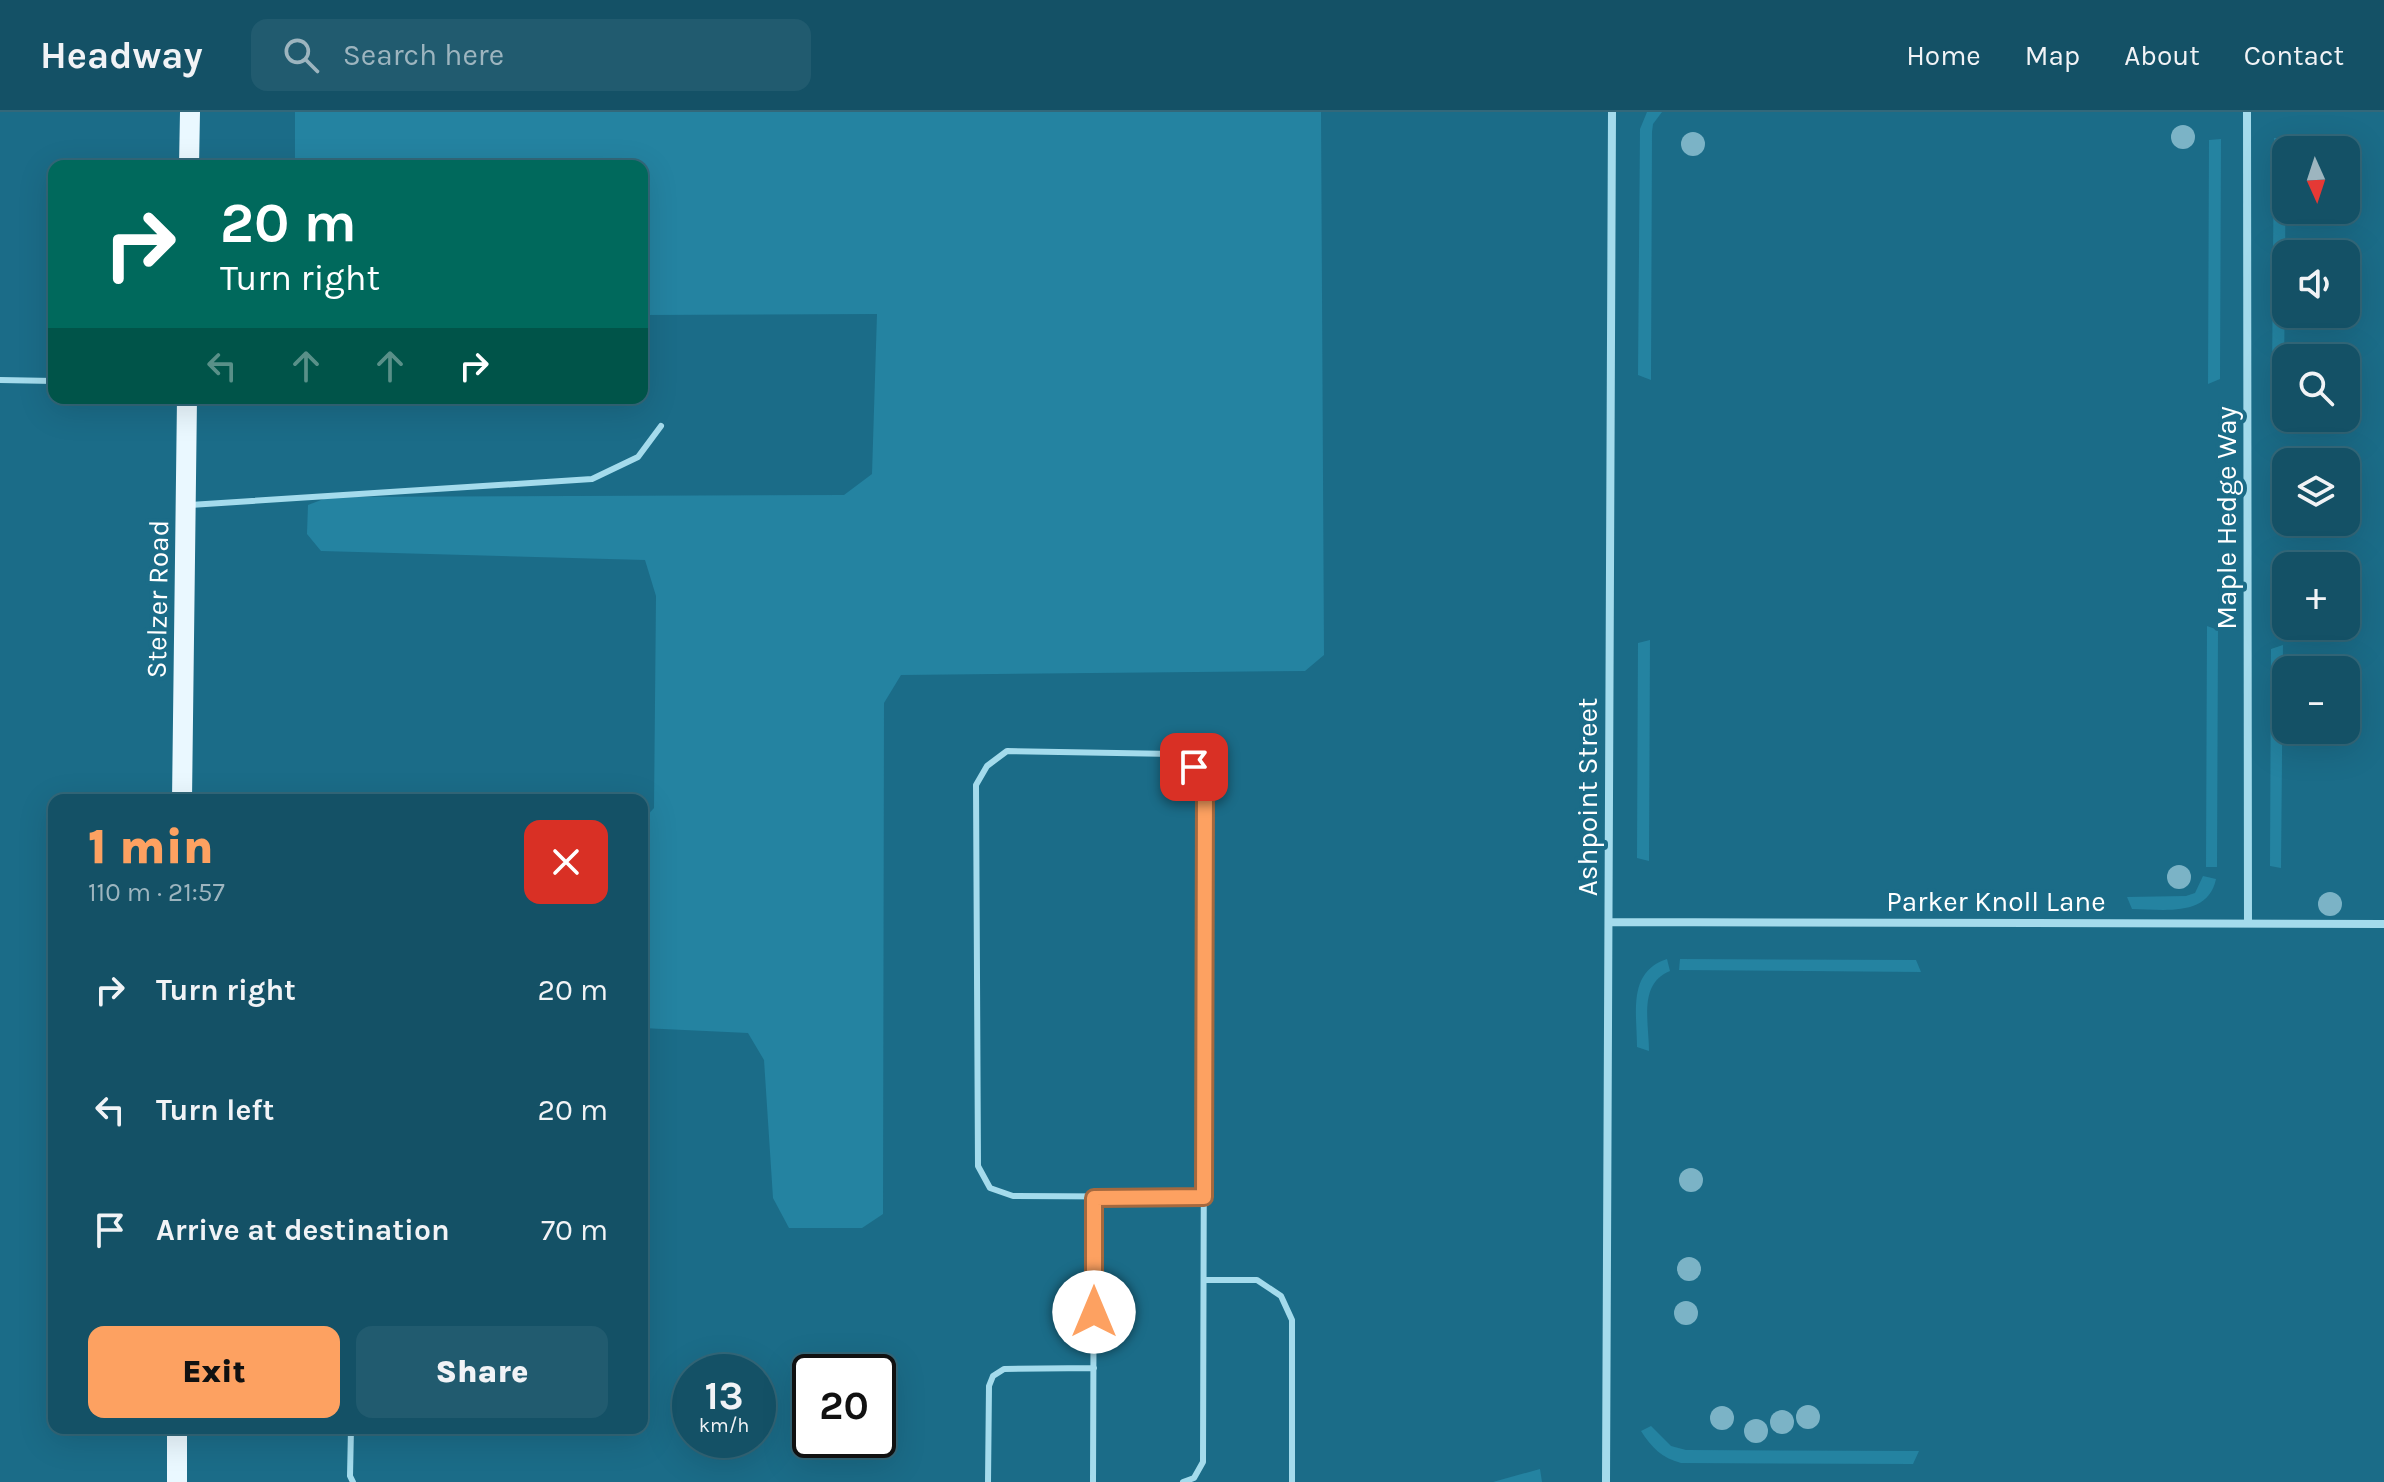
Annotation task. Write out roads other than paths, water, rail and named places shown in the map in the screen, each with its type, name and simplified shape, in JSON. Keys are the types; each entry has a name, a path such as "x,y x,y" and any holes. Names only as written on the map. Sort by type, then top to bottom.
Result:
{"main road":[{"path":"189,160 190,112"},
{"name":"Stelzer Road","path":"182,794 187,404"},
{"path":"177,1434 177,1482"}],"street":[{"name":"Ashpoint Street","path":"1606,1482 1612,112"},
{"name":"Maple Hedge Way","path":"2247,112 2248,923"},
{"name":"Parker Knoll Lane","path":"1609,922 2384,924"}],"lane":[{"path":"0,380 48,381"},
{"path":"186,506 592,479 638,457 661,426"},
{"path":"1183,1482 1194,1478 1203,1462 1204,1280 1205,785 1194,767 1174,754 1007,751 987,766 976,785 978,1166 990,1188 1013,1196 1204,1197"},
{"path":"1093,1482 1094,1198"},
{"path":"1204,1280 1257,1280 1281,1296 1292,1320 1292,1482"},
{"path":"988,1482 989,1386 993,1376 1004,1369 1094,1368"},
{"path":"351,1434 350,1476 353,1482"}]}
